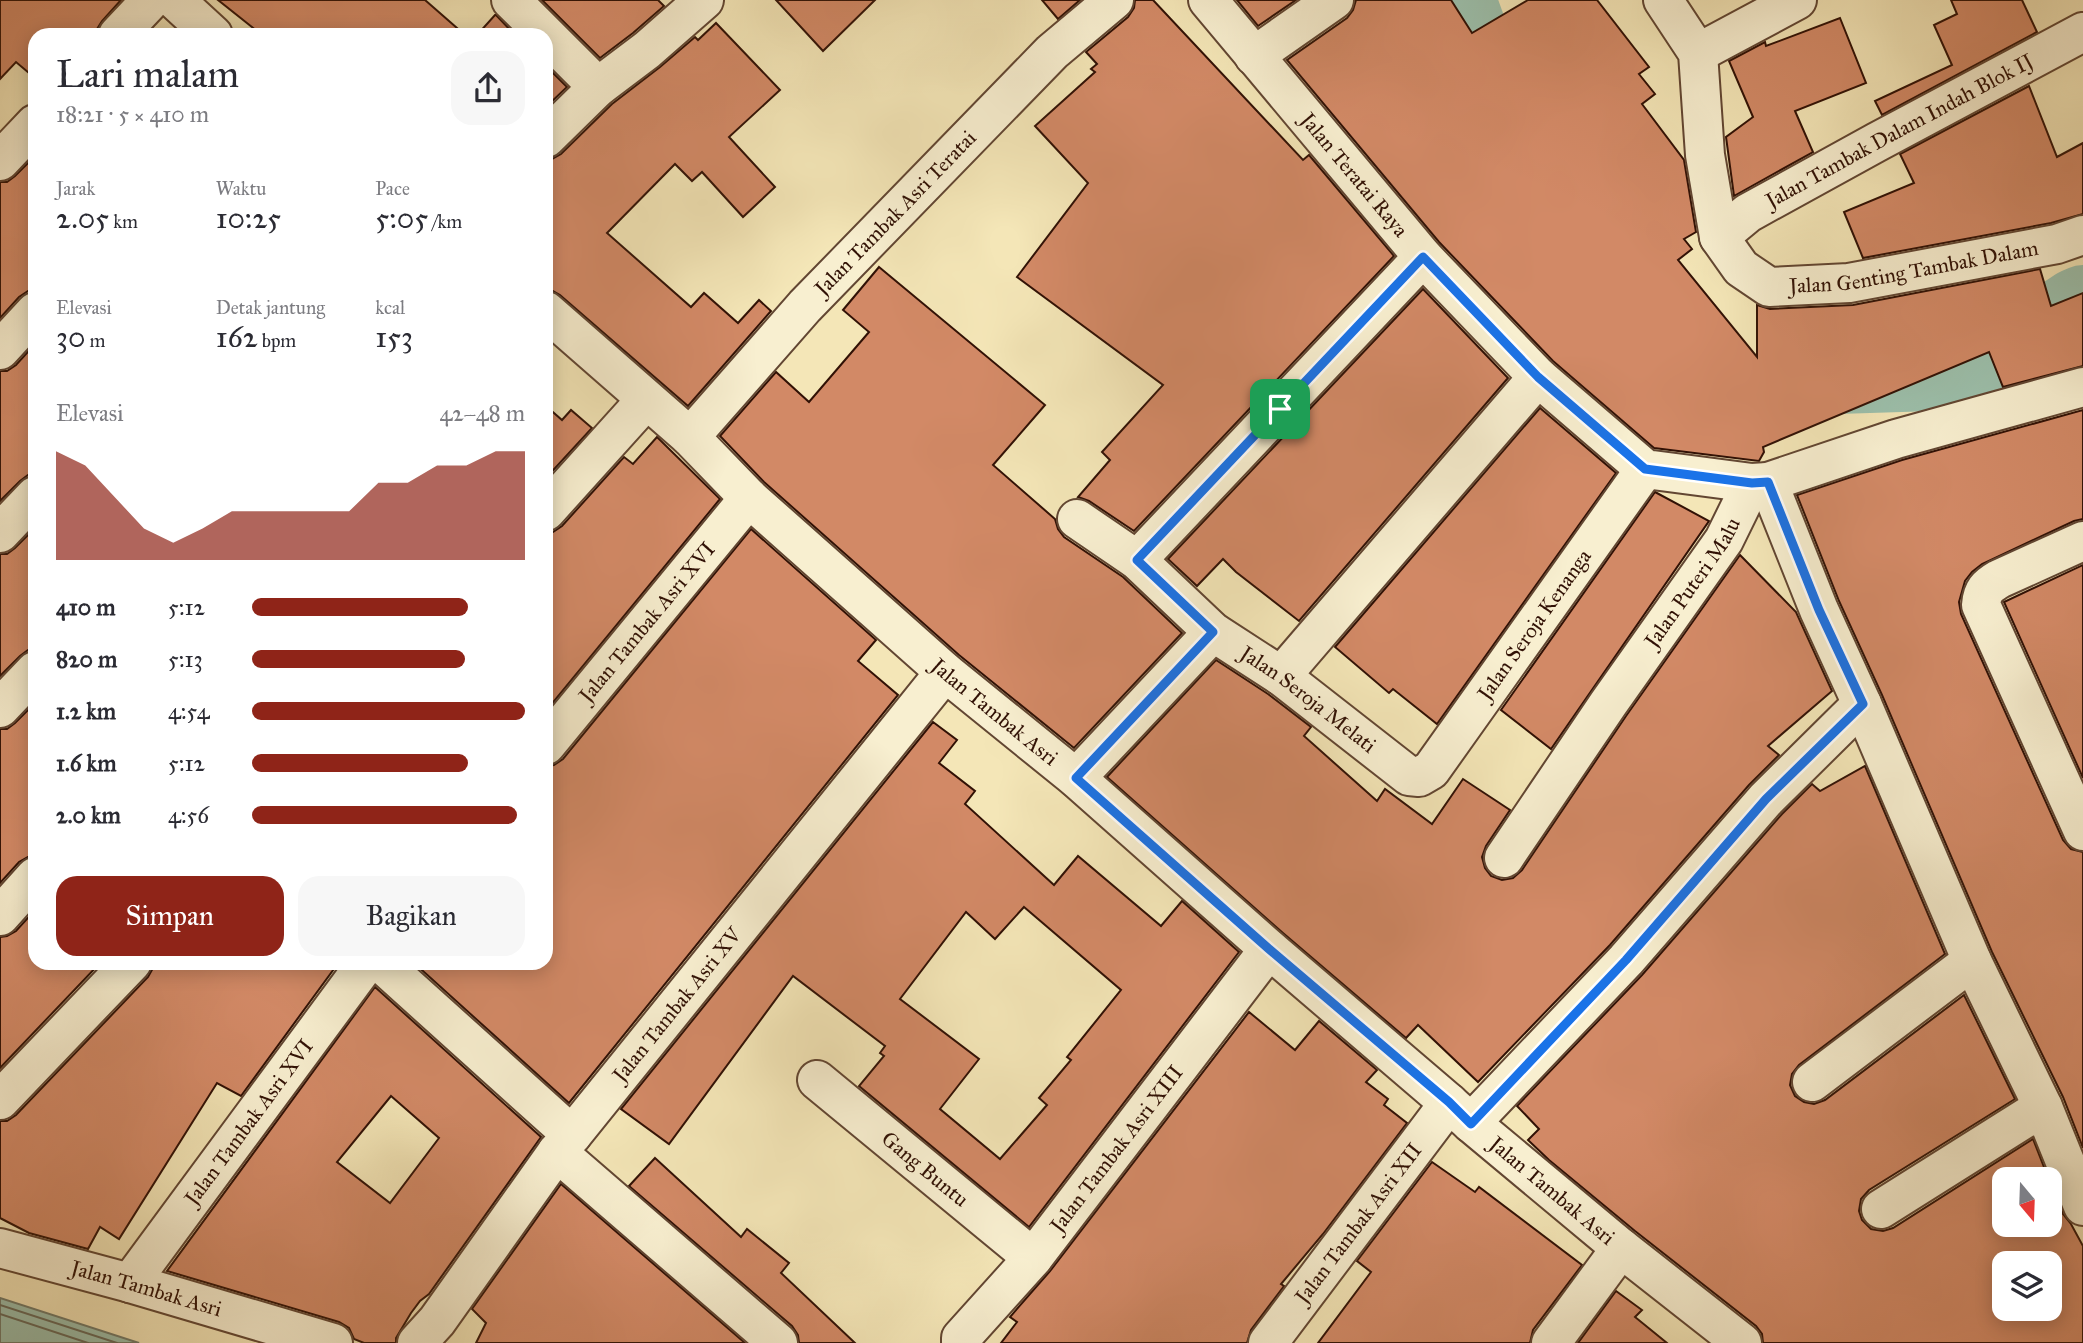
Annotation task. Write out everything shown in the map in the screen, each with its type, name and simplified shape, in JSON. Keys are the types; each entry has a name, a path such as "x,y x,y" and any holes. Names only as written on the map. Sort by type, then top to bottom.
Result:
{"street":[{"path":"125,28 151,0"},
{"path":"175,0 205,28"},
{"path":"511,0 539,28"},
{"path":"553,131 598,87 647,50 704,0"},
{"name":"Jalan Tambak Asri Teratai","path":"690,437 814,296 1052,52 1114,0"},
{"name":"Jalan Teratai Raya","path":"1208,0 1423,257 1538,377 1645,469"},
{"path":"1254,56 1334,0"},
{"name":"Jalan Genting Tambak Dalam","path":"1663,0 1698,53 1705,155 1719,237 1741,268 1769,287 1849,283 2057,244 2083,235"},
{"path":"1698,53 1797,0"},
{"name":"Jalan Tambak Dalam Indah Blok IJ","path":"1719,237 1748,213 2083,32"},
{"path":"553,42 598,87"},
{"path":"0,161 28,131"},
{"path":"1137,560 1423,257"},
{"name":"Jalan Tambak Asri","path":"553,317 690,437 749,498 945,672 1076,778 1460,1113 1621,1248 1742,1343"},
{"path":"0,350 28,320"},
{"path":"1281,676 1538,377"},
{"path":"1645,469 1760,483 1896,439 2083,387"},
{"path":"553,503 646,400"},
{"name":"Jalan Seroja Kenanga","path":"1419,777 1432,770 1645,469"},
{"path":"1760,483 1863,704 1972,961 2043,1107 2083,1206"},
{"name":"Jalan Puteri Malu","path":"1504,858 1724,540 1760,483"},
{"name":"Jalan Tambak Asri XVI","path":"553,736 749,498"},
{"path":"0,533 28,503"},
{"name":"Jalan Seroja Melati","path":"1077,519 1137,560 1213,632 1281,676 1409,776 1419,777"},
{"path":"2083,541 1999,579 1987,587 1981,606 2083,831"},
{"path":"1076,778 1213,632"},
{"name":"Jalan Tambak Asri XV","path":"417,1343 437,1321 565,1143 945,672"},
{"path":"0,708 28,678"},
{"name":"Jalan Tambak Asri XII","path":"1268,1343 1460,1113 1626,960 1766,799 1863,704"},
{"path":"0,916 28,885"},
{"name":"Jalan Tambak Asri XIII","path":"961,1343 961,1338 1033,1258 1269,949"},
{"path":"1812,1082 1972,961"},
{"path":"0,1100 124,970"},
{"name":"Jalan Tambak Asri XVI","path":"130,1283 361,970"},
{"path":"388,970 565,1143 778,1343"},
{"name":"Gang Buntu","path":"817,1080 1033,1258"},
{"path":"1881,1209 2043,1107"},
{"name":"Jalan Tambak Asri","path":"0,1248 333,1343"},
{"path":"1551,1343 1621,1248"}],"water":[{"path":"0,1298 139,1343 0,1343"}],"building":[{"path":"0,0 121,0 98,28 28,28 28,72 16,62 0,79"},
{"path":"218,0 425,0 457,28 253,28"},
{"path":"542,0 658,0 664,6 600,58"},
{"path":"776,0 875,0 823,51"},
{"path":"1042,0 1080,0 1058,19"},
{"path":"1135,0 1153,0 1303,160 1309,155 1394,256 1134,531 1089,501 1078,497 1110,460 1102,452 1163,385 1017,277 1088,183 1035,126 1095,72 1091,69 1097,64 1086,52 1128,17 1134,8"},
{"path":"1237,0 1296,0 1258,26"},
{"path":"1356,0 1451,0 1472,33 1528,0 1597,0 1649,67 1639,74 1655,94 1642,104 1684,160 1696,232 1684,239 1692,249 1678,260 1757,357 1757,305 1770,309 1853,305 2040,269 2051,306 2083,293 2083,366 2003,387 1989,352 1763,447 1764,452 1759,461 1654,448 1553,361 1439,242 1287,60 1347,18"},
{"path":"1951,0 2022,0 2037,32 1882,115 1875,101 1952,65 1934,25 1957,14"},
{"path":"496,15 508,28 483,28"},
{"path":"1840,18 1866,83 1795,111 1813,152 1734,196 1726,137 1753,117 1729,61 1765,42 1766,46"},
{"path":"716,23 780,90 729,137 775,187 743,217 702,172 692,181 675,164 607,233 691,307 704,293 738,323 759,300 771,311 688,406 553,291 553,158 561,154 612,104 695,37 698,40"},
{"path":"553,73 567,87 553,100"},
{"path":"2029,86 2057,157 2083,143 2083,214 2051,223 1863,258 1844,212 1914,183 1900,154"},
{"path":"28,163 28,291 0,318 0,182 7,182"},
{"path":"879,267 1045,405 993,465 1055,519 1064,537 1123,577 1182,633 1074,748 959,655 764,482 720,436 776,372 809,402 869,332 843,310"},
{"path":"1423,289 1508,378 1299,621 1223,559 1197,586 1168,559"},
{"path":"28,352 28,475 0,501 0,371 7,371"},
{"path":"1540,408 1616,473 1437,724 1393,689 1389,693 1335,647"},
{"path":"571,410 592,428 553,470 553,412 562,420"},
{"path":"2083,410 2083,519 1982,564 1965,581 1959,602 1961,614 2063,840 2071,849 2083,852 2083,1148 2063,1097 1992,952 1839,601 1797,495 1902,460"},
{"path":"657,437 720,499 553,702 553,532 562,526 624,457 633,464"},
{"path":"1655,492 1709,521 1551,749 1501,710"},
{"path":"751,529 876,640 858,661 898,695 569,1103 422,970 553,970 553,765 563,759"},
{"path":"28,535 28,650 0,676 0,554 7,554"},
{"path":"1740,555 1796,612 1832,691 1768,746 1779,755 1749,785 1610,945 1478,1082 1418,1025 1406,1038 1107,777 1216,660 1268,694 1311,727 1304,736 1377,801 1385,789 1432,824 1463,779 1510,810 1486,846 1482,857 1491,876 1502,880 1513,878 1522,870 1626,716"},
{"path":"2083,565 2083,778 2004,602"},
{"path":"28,710 28,857 19,862 0,883 0,729 7,729"},
{"path":"933,722 957,740 939,763 975,791 965,804 1054,885 1078,856 1161,926 1182,901 1239,952 1029,1227 859,1086 884,1056 880,1053 885,1046 793,976 669,1144 621,1109","holes":["1024,907 1121,990 1067,1057 1071,1060 1039,1098 1047,1105 1000,1159 940,1109 979,1059 900,999 966,912 995,939"]},
{"path":"1865,766 1945,954 1799,1065 1792,1074 1790,1085 1795,1096 1814,1104 1825,1100 1964,995 2015,1099 1869,1190 1861,1199 1859,1211 1862,1220 1871,1229 1883,1231 1893,1228 2033,1139 2044,1167 1992,1167 1992,1237 2062,1237 2062,1212 2083,1246 2083,1343 1763,1343 1762,1334 1756,1326 1635,1231 1528,1140 1539,1129 1517,1106 1642,975 1782,814 1812,784 1820,791"},
{"path":"28,918 28,970 93,970 0,1068 0,937 16,931"},
{"path":"152,970 333,970 241,1096 217,1083 119,1239 100,1227 88,1249 29,1233 0,1218 0,1121 7,1121 16,1115"},
{"path":"375,987 541,1137 429,1294 411,1313 396,1338 396,1343 364,1343 354,1339 349,1328 339,1322 167,1271","holes":["391,1096 439,1138 390,1203 337,1162"]},
{"path":"1249,1012 1295,1050 1319,1021 1377,1070 1366,1082 1388,1099 1384,1105 1407,1123 1323,1234 1281,1284 1284,1286 1251,1330 1247,1343 1001,1343 1017,1322 1010,1317 1050,1271"},
{"path":"655,1158 741,1237 747,1229 789,1263 781,1273 855,1343 799,1343 798,1335 792,1326 629,1186"},
{"path":"1432,1162 1475,1192 1479,1187 1582,1265 1533,1330 1530,1343 1318,1343 1371,1272 1357,1261"},
{"path":"561,1184 745,1343 476,1343 486,1323 472,1309"},
{"path":"1616,1291 1642,1310 1635,1317 1667,1343 1578,1343"}],"waterway":[{"path":"1460,0 1478,50 1493,113 1501,125"},
{"path":"1837,378 1933,375 1995,358 2083,301"}],"route":[{"path":"1423,257 1538,377 1645,469 1752,483 1768,482 1819,610 1863,704 1766,799 1626,960 1471,1124 1076,778 1213,632 1137,560 1280,409 1423,257"}]}
